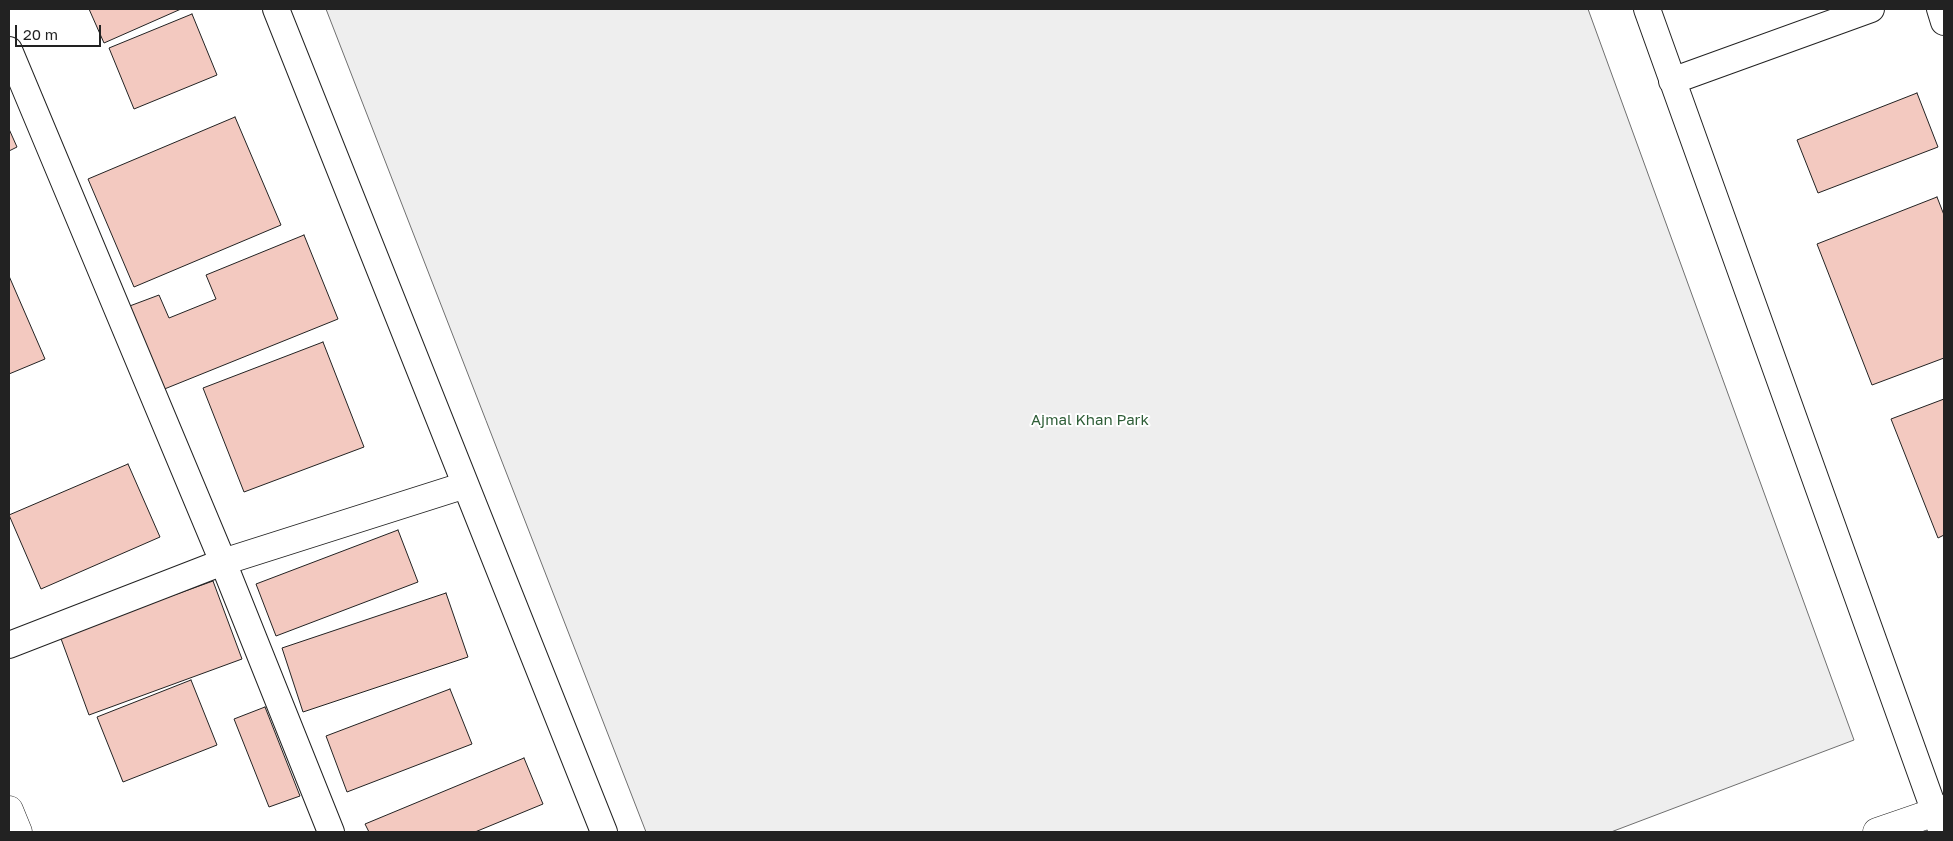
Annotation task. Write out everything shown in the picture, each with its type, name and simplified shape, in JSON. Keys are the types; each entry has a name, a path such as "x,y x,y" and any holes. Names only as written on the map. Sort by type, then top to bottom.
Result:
{"street":[{"path":"276,9 604,832"},
{"path":"1647,9 1940,818 1877,832"},
{"path":"1672,81 1871,9"},
{"path":"1940,9 1944,22"},
{"path":"9,50 223,562 331,832"},
{"path":"9,645 223,562 456,488 466,487"},
{"path":"9,810 18,832"}],"green space":[{"name":"Ajmal Khan Park","path":"326,9 1588,9 1854,740 1611,832 646,832"}],"building":[{"path":"89,9 181,9 104,43"},
{"path":"192,14 217,75 134,109 109,48"},
{"path":"1917,93 1938,147 1818,193 1797,140"},
{"path":"235,117 281,225 134,287 88,179"},
{"path":"9,129 17,147 9,151"},
{"path":"1937,197 1944,215 1944,358 1872,385 1817,244"},
{"path":"304,235 338,319 162,390 127,307 159,295 169,318 216,299 206,275"},
{"path":"9,276 45,359 9,374"},
{"path":"323,342 364,447 244,492 203,388"},
{"path":"1944,399 1944,535 1938,538 1891,419"},
{"path":"128,464 160,537 41,589 9,515"},
{"path":"398,530 418,582 276,636 256,584"},
{"path":"213,581 242,659 89,715 60,636"},
{"path":"446,593 468,657 303,712 282,648"},
{"path":"191,680 217,745 123,782 97,717"},
{"path":"450,689 472,744 347,792 326,736"},
{"path":"265,707 300,796 269,807 234,719"},
{"path":"524,758 543,804 475,832 369,832 365,824"}]}
